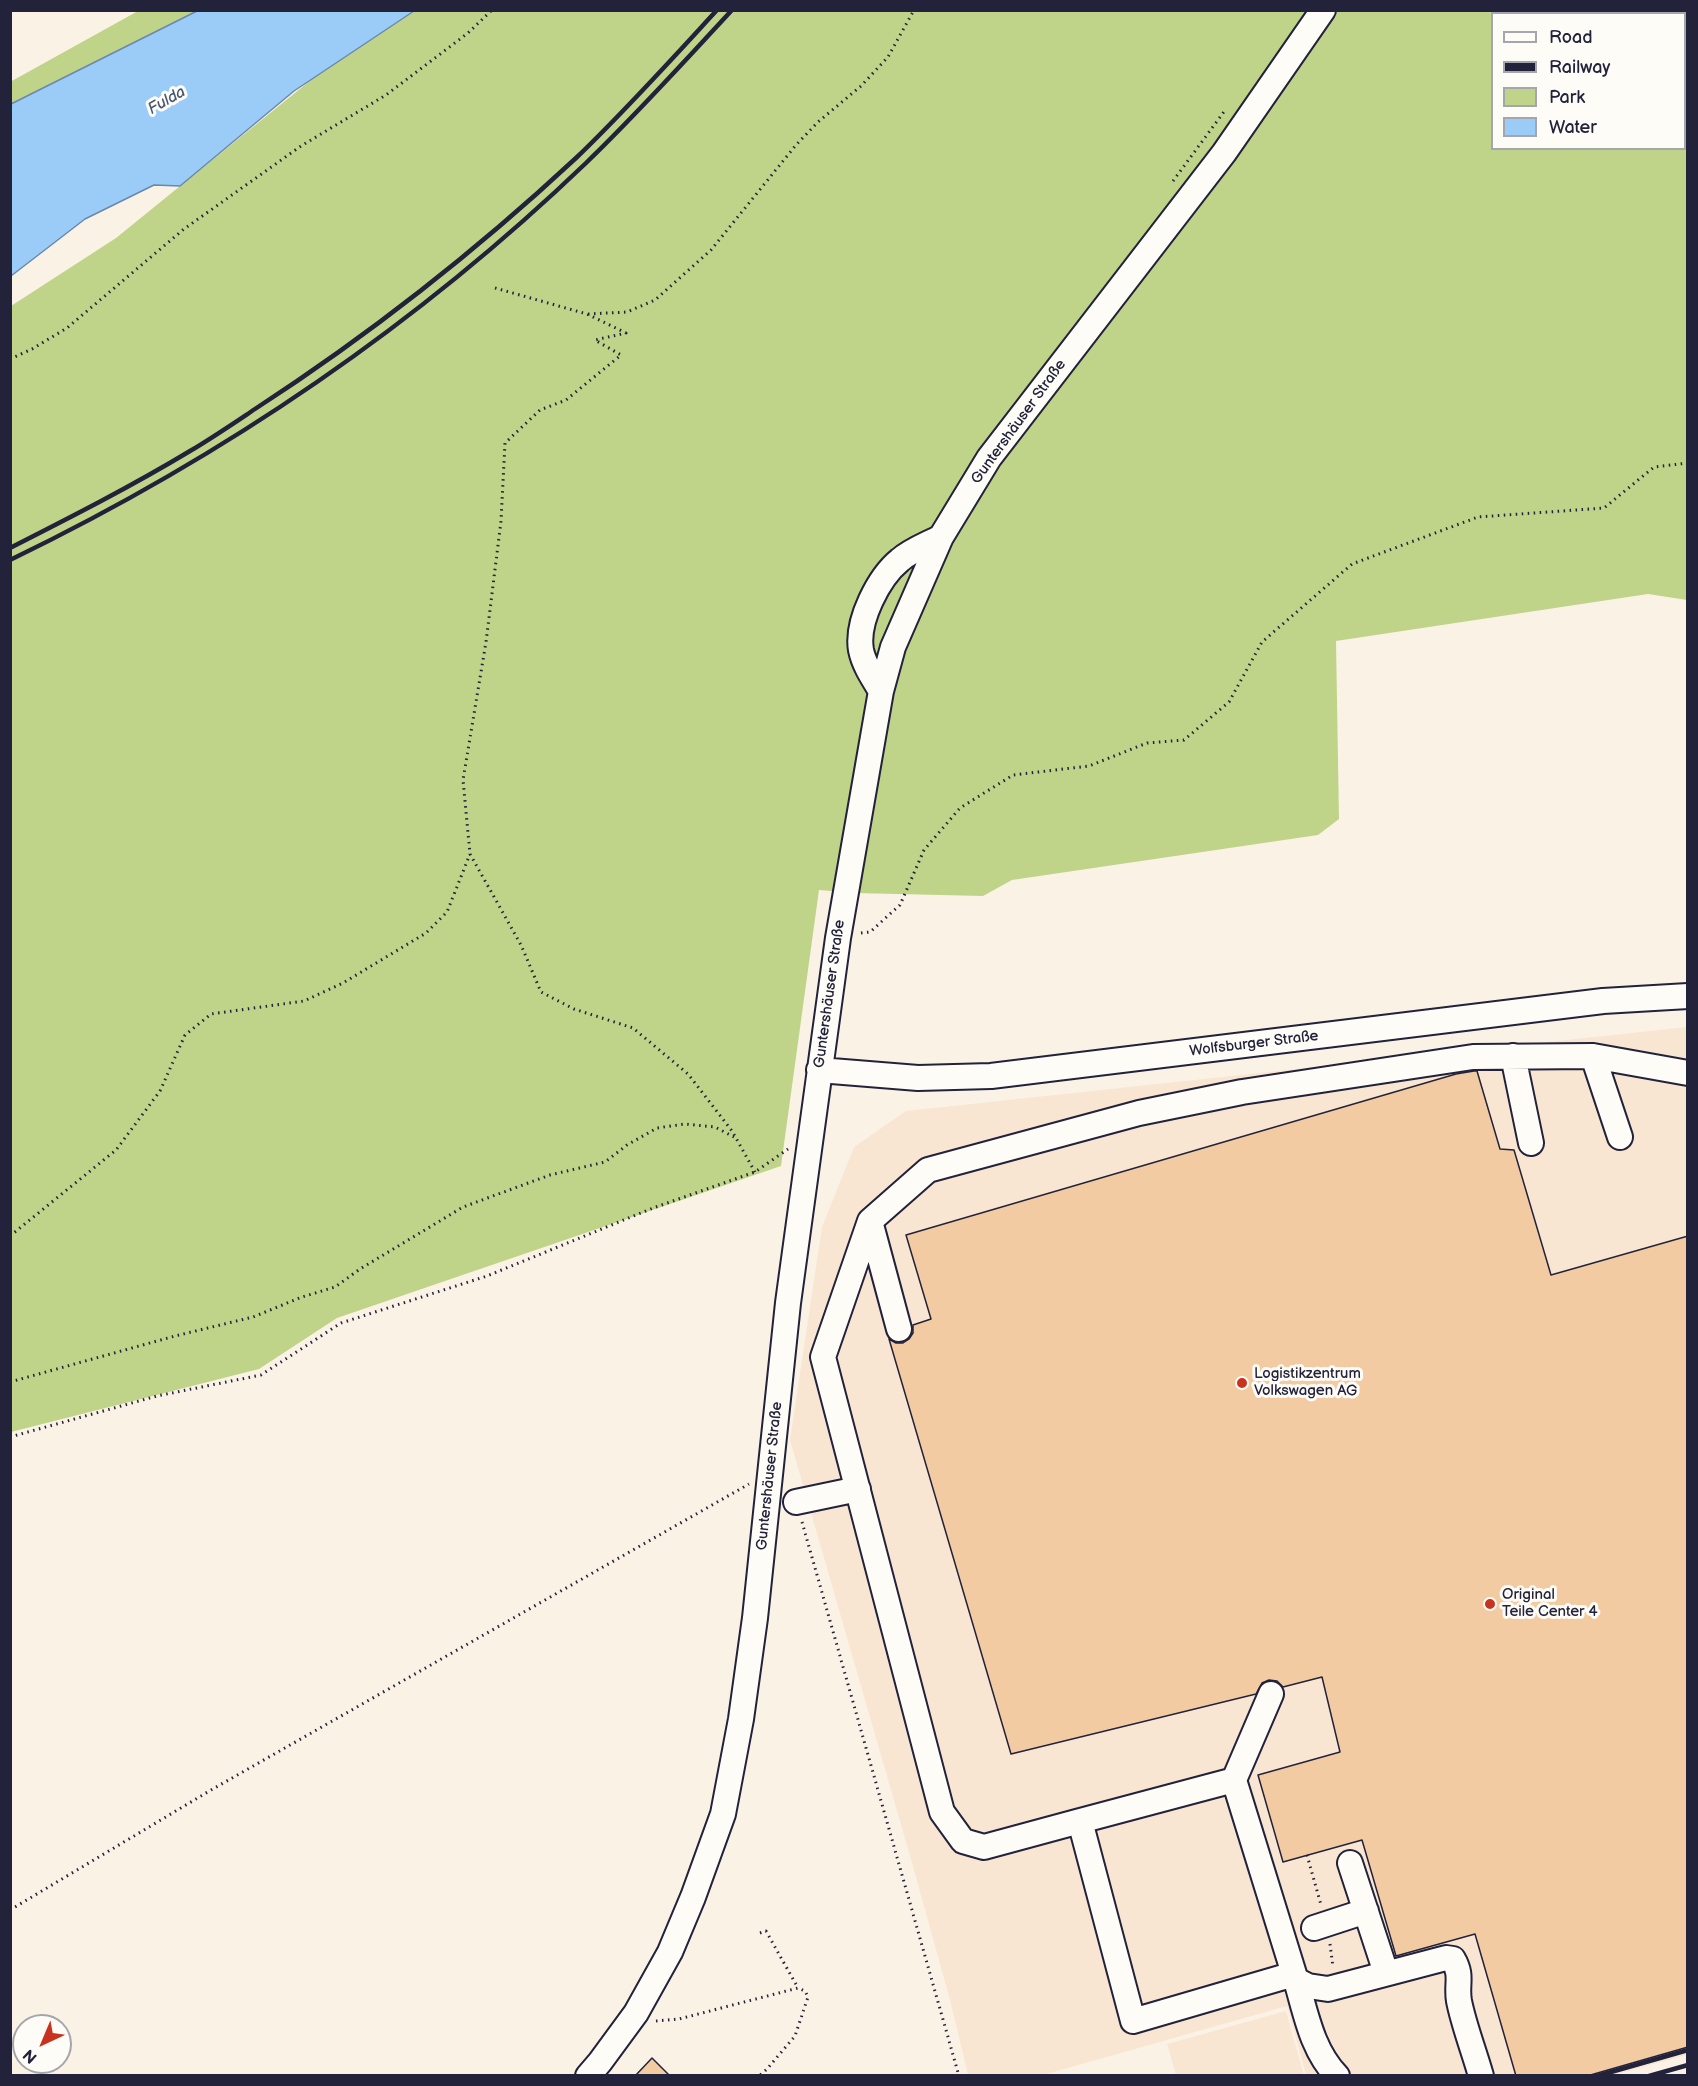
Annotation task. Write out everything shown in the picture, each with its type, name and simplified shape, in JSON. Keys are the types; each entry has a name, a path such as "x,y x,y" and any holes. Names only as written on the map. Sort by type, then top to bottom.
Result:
{"street":[{"name":"Guntershäuser Straße","path":"588,2076 636,2013 670,1952 693,1898 723,1814 741,1719 755,1618 788,1303 838,938 881,691 893,647 941,537 989,458 1224,153 1323,10"},
{"path":"881,691 866,665 861,647 862,628 867,608 881,583 900,560 941,537"},
{"name":"Wolfsburger Straße","path":"819,1070 918,1078 991,1076 1603,1001 1688,996"},
{"path":"1513,1056 1530,1143"},
{"path":"1593,1056 1620,1137"},
{"path":"1234,1780 984,1847 963,1841 952,1829 942,1812 823,1357 870,1221 928,1170 1139,1113 1242,1092 1473,1057 1593,1056 1688,1073"},
{"path":"870,1221 899,1329"},
{"path":"796,1502 858,1489"},
{"path":"1271,1694 1234,1780 1314,2041 1325,2063 1337,2076"},
{"path":"1080,1821 1133,2022 1295,1977"},
{"path":"1350,1863 1386,1973"},
{"path":"1314,1928 1366,1911"},
{"path":"1295,1977 1308,1986 1328,1989 1431,1960 1453,1959 1460,1975 1459,1999 1481,2076"}],"path":[{"path":"10,358 32,349 67,328 184,230 301,146 386,95 468,33 492,10"},
{"path":"587,314 627,312 655,300 711,250 796,145 818,122 861,86 888,57 914,10"},
{"path":"495,288 587,314 626,333 595,340 621,355 566,400 540,410 505,443 501,521 486,642 463,780 470,854 521,945 541,992 574,1009 633,1028 688,1074 736,1138 755,1172"},
{"path":"838,938 870,932 900,905 924,850 960,808 1013,775 1089,766 1147,743 1184,740 1229,702 1262,642 1352,564 1478,517 1604,508 1654,467 1688,463"},
{"path":"10,1236 116,1150 160,1091 186,1035 202,1021 211,1014 304,1001 343,983 426,933 447,912 470,854"},
{"path":"10,1382 175,1336 254,1317 302,1297 335,1287 360,1269 463,1207 550,1175 605,1162 627,1145 657,1128 685,1124 715,1126 736,1138"},
{"path":"10,1437 157,1396 261,1375 341,1323 487,1276 653,1208 755,1172 790,1148"},
{"path":"10,1910 211,1790 748,1484 770,1485"},
{"path":"796,1502 959,2076"},
{"path":"759,2076 795,2036 808,1997 805,1991 798,1988 766,1931 760,1933"},
{"path":"636,2013 649,2021 679,2019 798,1988"}],"shaded area":[{"path":"1687,1027 1687,2055 1613,2075 1306,2075 1287,2006 1043,2075 968,2075 912,1863 790,1440 822,1227 854,1147 906,1111"},
{"path":"1286,2011 1304,2075 1176,2075 1167,2044"}],"green space":[{"path":"138,11 197,11 11,104 10,82"},
{"path":"396,11 1687,11 1687,600 1648,594 1336,641 1339,819 1318,835 1012,880 983,896 819,890 781,1166 337,1318 259,1369 11,1432 11,306 116,238"}],"water":[{"name":"Fulda","path":"197,11 414,11 294,91 180,186 154,185 85,219 11,276 11,104"}],"building":[{"path":"1477,1071 1500,1149 1514,1150 1551,1275 1688,1236 1688,2047 1587,2076 1516,2076 1475,1934 1396,1956 1362,1840 1283,1862 1258,1775 1340,1752 1322,1677 1283,1687 1277,1681 1269,1680 1262,1683 1256,1694 1011,1754 889,1339 896,1343 903,1343 913,1333 913,1325 931,1319 906,1235 1456,1074"},
{"path":"652,2058 670,2076 635,2076"}],"railway":[{"path":"10,548 124,489 198,446 339,352 421,291 500,226 576,158 630,104 717,10"},
{"path":"10,560 165,478 314,384 385,333 454,279 586,163 642,107 732,10"},
{"path":"1597,2076 1688,2050"},
{"path":"1649,2076 1688,2065"}],"place":[{"name":"Logistikzentrum Volkswagen AG","path":"1242,1383"},
{"name":"Original Teile Center 4","path":"1490,1604"}]}
